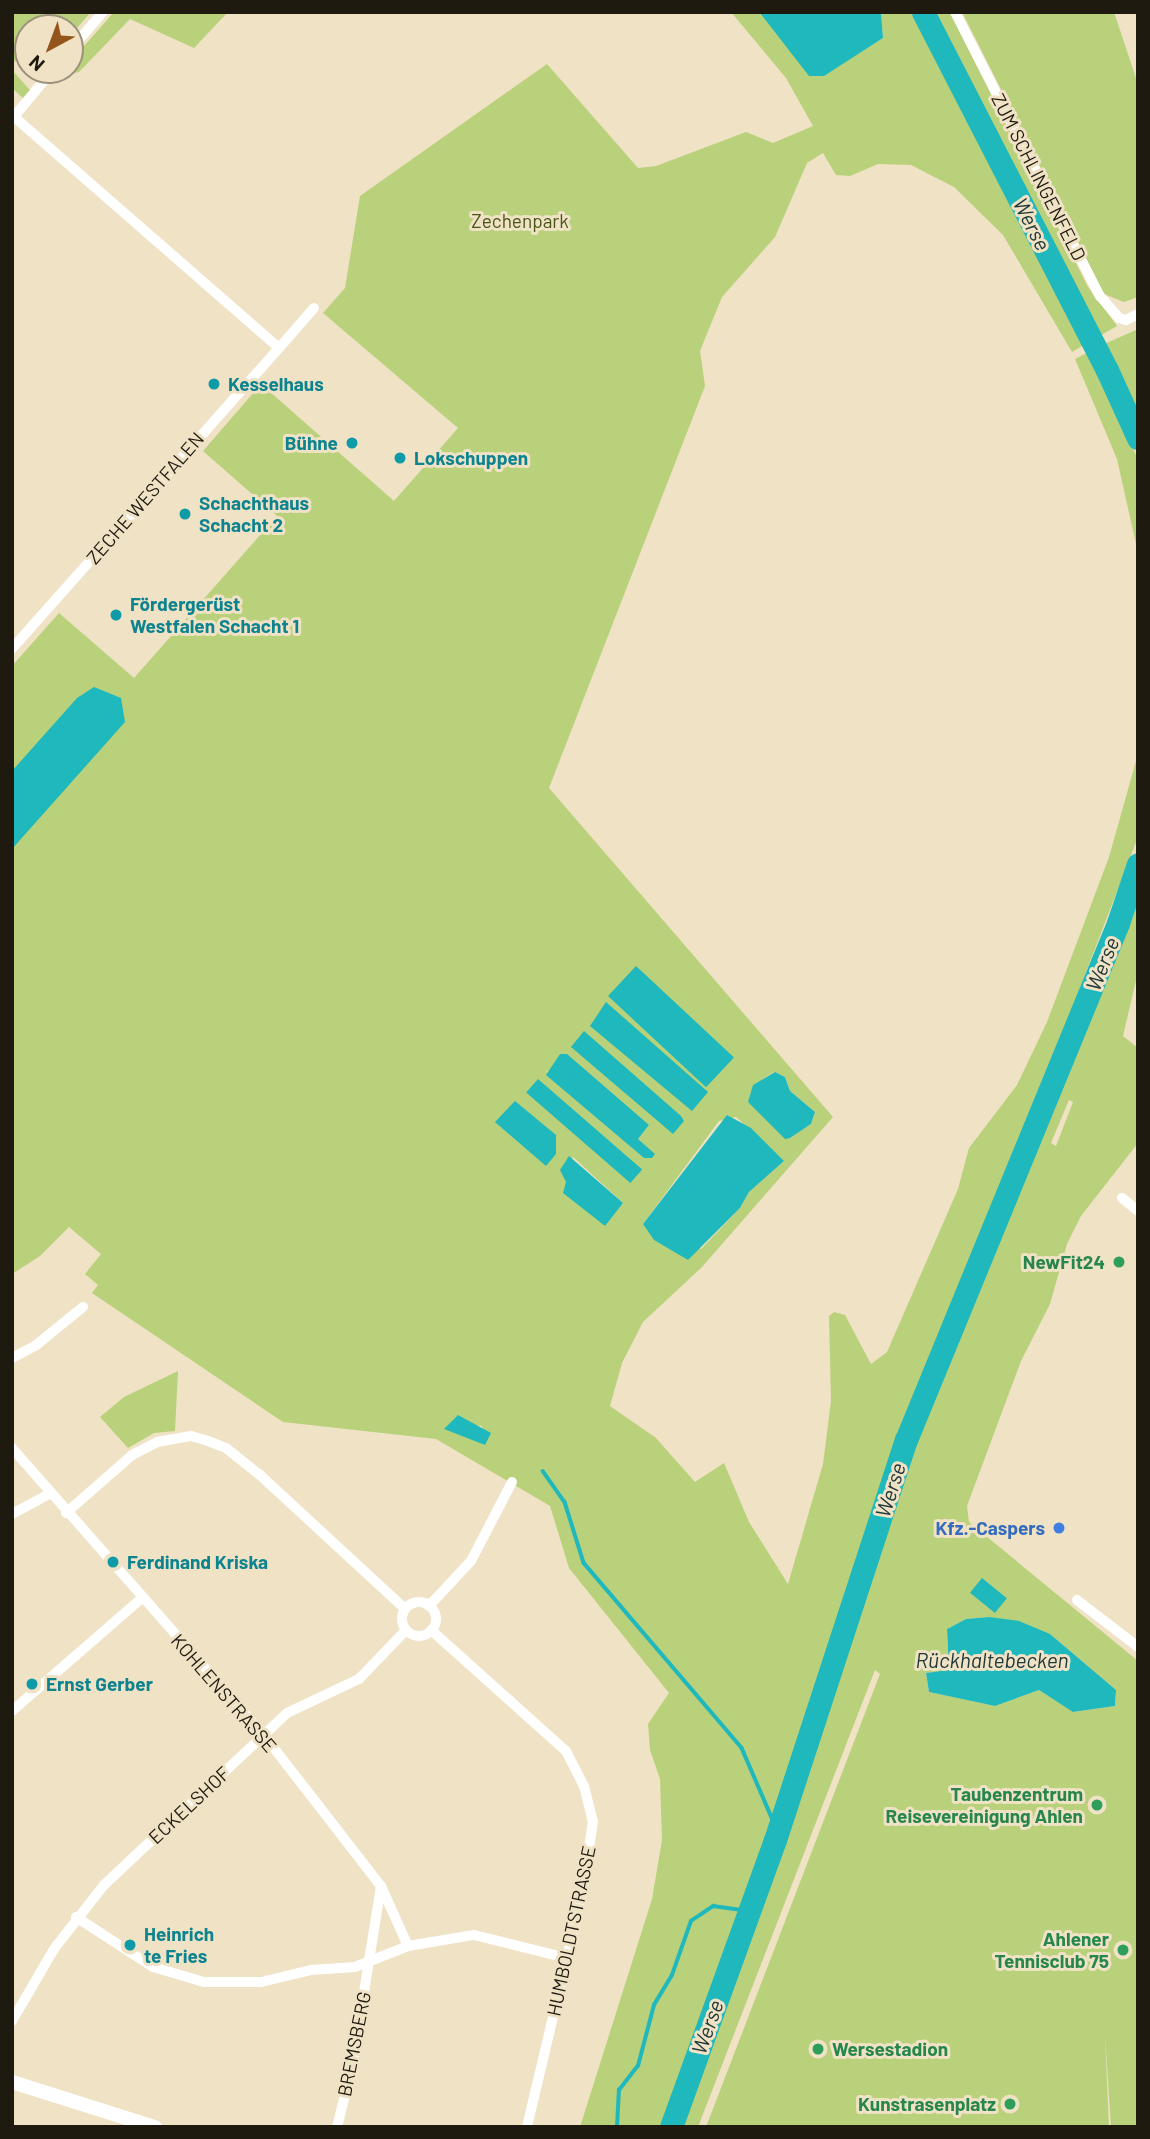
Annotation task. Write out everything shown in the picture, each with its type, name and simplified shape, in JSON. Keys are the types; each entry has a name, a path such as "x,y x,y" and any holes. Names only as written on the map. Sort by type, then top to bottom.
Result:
{"street":[{"path":"84,34 103,12"},
{"name":"ZUM SCHLINGENFELD","path":"955,12 1100,296 1119,318 1126,320 1138,313"},
{"path":"41,84 13,117 279,348"},
{"name":"ZECHE WESTFALEN","path":"12,649 314,308"},
{"path":"1122,1198 1138,1211"},
{"path":"12,1358 34,1346 83,1307"},
{"path":"66,1513 132,1455 157,1442 191,1436 226,1448 260,1475 405,1609"},
{"name":"KOHLENSTRASSE","path":"12,1448 141,1599 263,1734 381,1886 408,1946"},
{"path":"429,1606 471,1562 512,1482"},
{"path":"12,1514 49,1494"},
{"path":"12,1711 141,1599"},
{"path":"1077,1600 1138,1647"},
{"path":"419,1602 429,1606 435,1620 431,1630 416,1635 406,1630 402,1620 405,1609 419,1602"},
{"name":"ECKELSHOF","path":"12,2021 17,2002 76,1917 287,1713 359,1679 406,1630"},
{"name":"HUMBOLDTSTRASSE","path":"431,1630 566,1751 584,1786 593,1821 566,1958 527,2127"},
{"path":"369,1961 381,1886"},
{"path":"76,1917 153,1967 204,1982 261,1982 311,1970 355,1967 408,1946 474,1935 566,1958"},
{"name":"BREMSBERG","path":"337,2127 352,2067 369,1961"},
{"path":"12,2082 155,2127"}],"green space":[{"path":"12,12 91,12 84,20 84,14 14,14 12,63"},
{"path":"114,12 228,12 194,48 130,19 84,67 84,46"},
{"name":"Zechenpark","path":"731,12 761,12 810,76 824,75 883,38 881,12 950,12 1088,287 1117,326 1072,352 1003,235 954,187 911,165 878,164 850,176 836,175 823,153 807,163 775,237 722,297 700,351 705,386 549,788 833,1117 702,1267 643,1322 622,1363 610,1406 656,1438 695,1482 724,1463 749,1522 788,1584 823,1464 831,1401 829,1316 834,1312 845,1315 871,1364 887,1352 958,1189 969,1148 1017,1085 1047,1022 1109,857 1138,754 1138,837 1022,1138 1033,1143 1138,885 1138,972 1123,1036 1138,1048 1138,1143 1081,1216 1067,1244 1050,1304 1021,1361 967,1506 969,1522 1138,1661 1138,2127 1111,2127 1105,2035 1109,2127 706,2127 880,1674 875,1670 698,2127 580,2127 652,1899 662,1840 660,1779 650,1750 648,1724 669,1693 569,1568 550,1506 436,1439 283,1422 92,1293 98,1285 85,1274 101,1254 69,1227 40,1256 12,1274 12,666 59,613 134,678 277,516 203,451 261,384 394,501 458,428 323,313 345,288 360,196 547,64 638,168 656,166 746,132 773,143 813,126 786,78","holes":["545,1070 649,1125 638,1139 652,1158 644,1158","774,1072 785,1077 790,1091 815,1112 811,1124 790,1138 753,1085","1069,1100 1073,1102 1056,1146 1051,1143","736,1117 784,1161 749,1192 740,1208 701,1249 643,1224 719,1121","573,1157 622,1202 623,1205 566,1182","451,1424 482,1426 485,1445 446,1428","989,1617 1050,1634 1116,1690 1115,1706 1074,1712 1039,1690 995,1706 929,1692 926,1673 949,1671 947,1629 966,1619"]},
{"path":"962,12 1114,12 1138,84 1138,297 1124,302 1104,294"},
{"path":"12,70 14,84 25,84 30,90 24,99 12,88"},
{"path":"1138,329 1138,423 1100,346"},
{"path":"1091,351 1138,460 1138,553 1117,459 1075,359"},
{"path":"178,1371 175,1431 154,1433 128,1448 100,1417 124,1397"}],"water":[{"path":"881,12 883,38 824,76 809,76 760,13"},
{"path":"94,687 121,698 125,722 12,849 12,771 77,698"},
{"path":"636,966 734,1057 706,1087 608,996"},
{"path":"606,1002 708,1092 692,1111 590,1026"},
{"path":"584,1031 681,1116 684,1121 673,1134 571,1047"},
{"path":"560,1054 567,1054 649,1125 638,1139 655,1154 652,1158 644,1158 546,1075"},
{"path":"775,1072 785,1077 790,1091 815,1112 811,1124 785,1139 748,1102 753,1085"},
{"path":"538,1079 642,1170 630,1183 526,1093"},
{"path":"515,1101 556,1135 556,1154 546,1166 495,1122"},
{"path":"727,1115 751,1128 784,1161 749,1192 740,1208 688,1260 654,1240 643,1224"},
{"path":"569,1156 623,1203 605,1226 563,1193 566,1182 560,1170"},
{"path":"458,1415 491,1433 485,1445 444,1429"},
{"path":"982,1578 1007,1598 995,1613 970,1593"},
{"name":"Rückhaltebecken","path":"989,1617 1019,1621 1050,1634 1116,1690 1115,1706 1073,1712 1039,1690 995,1706 929,1692 926,1673 949,1670 947,1629 966,1619"}],"waterway":[{"name":"Werse","path":"923,12 1107,370 1138,438"},
{"name":"Werse","path":"671,2127 775,1840 906,1440 1118,923 1138,864"},
{"path":"543,1471 565,1502 584,1563 742,1748 773,1820 775,1840"},
{"path":"617,2127 619,2090 638,2066 654,2005 672,1975 691,1921 713,1906 749,1911"}],"place":[{"name":"Kesselhaus","path":"214,384"},
{"name":"Bühne","path":"352,443"},
{"name":"Lokschuppen","path":"400,458"},
{"name":"Schachthaus Schacht 2","path":"185,514"},
{"name":"Fördergerüst Westfalen Schacht 1","path":"116,615"},
{"name":"NewFit24","path":"1119,1262"},
{"name":"Kfz.-Caspers","path":"1059,1528"},
{"name":"Ferdinand Kriska","path":"113,1562"},
{"name":"Ernst Gerber","path":"32,1684"},
{"name":"Taubenzentrum Reisevereinigung Ahlen","path":"1097,1805"},
{"name":"Heinrich te Fries","path":"130,1945"},
{"name":"Ahlener Tennisclub 75","path":"1123,1950"},
{"name":"Wersestadion","path":"818,2049"},
{"name":"Kunstrasenplatz","path":"1010,2104"}]}
